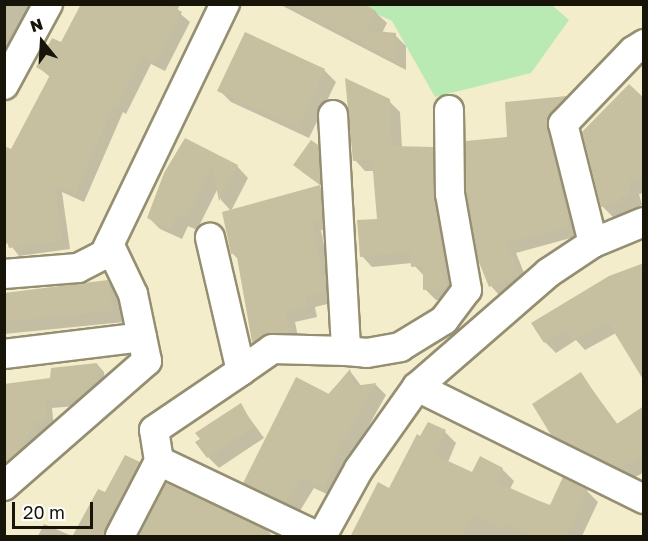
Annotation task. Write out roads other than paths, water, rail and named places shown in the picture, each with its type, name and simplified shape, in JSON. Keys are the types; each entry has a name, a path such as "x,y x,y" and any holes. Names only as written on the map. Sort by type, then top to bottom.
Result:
{"street":[{"path":"4,85 48,4"},
{"path":"4,274 78,268 104,255 225,4"},
{"path":"593,243 563,124 633,51 644,44"},
{"path":"120,537 159,461 154,430 242,372 272,349 367,353 400,347 444,320 467,290 450,194 449,110"},
{"path":"333,115 346,351"},
{"path":"322,537 359,469 417,387 492,318 593,243 644,222"},
{"path":"210,238 242,372"},
{"path":"4,486 147,361 133,294 109,244"},
{"path":"4,354 142,337"},
{"path":"417,387 644,499"},
{"path":"159,461 316,537"}]}
